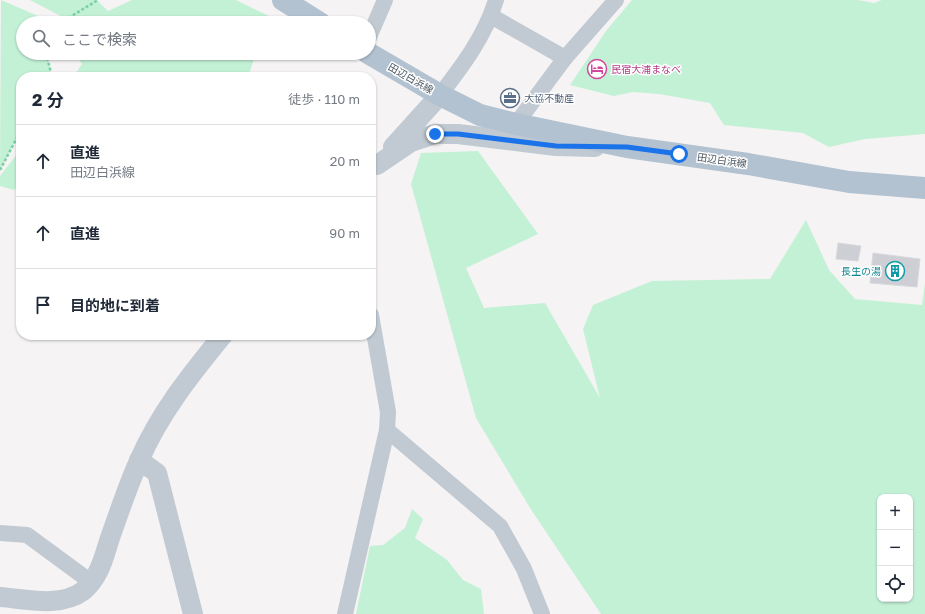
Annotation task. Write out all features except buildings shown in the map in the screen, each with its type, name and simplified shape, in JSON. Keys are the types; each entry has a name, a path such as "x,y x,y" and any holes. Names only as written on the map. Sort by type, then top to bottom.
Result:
{"main road":[{"path":"283,0 309,16"},
{"name":"田辺白浜線","path":"376,58 440,95 480,115 516,124 627,147 748,164 849,182 925,188"}],"street":[{"path":"376,22 386,0"},
{"path":"376,166 440,95 470,56 491,16 496,0"},
{"path":"516,124 564,58 616,0"},
{"path":"491,16 564,58"},
{"path":"376,167 410,142 435,134 458,134 556,146 627,147"},
{"path":"0,597 48,601 70,598 83,590 91,582 100,568 109,539 139,460 164,412 185,382 219,340"},
{"path":"345,614 387,430 388,412 375,340"},
{"path":"387,430 500,526 524,569 542,614"},
{"path":"139,460 157,472 193,614"},
{"path":"0,533 27,535 91,582"}],"path":[{"path":"72,16 98,0"},
{"path":"48,60 51,72"},
{"path":"0,170 16,140"}],"green space":[{"path":"1,0 38,16 16,16 16,60 48,60 51,72 16,72 16,140 0,170"},
{"path":"30,0 97,0 108,11 132,0 236,0 269,16 61,16"},
{"path":"632,0 858,0 874,3 882,0 925,0 925,134 865,139 829,147 803,133 724,125 710,103 659,94 633,92 614,96 570,85 606,31"},
{"path":"79,60 254,60 250,72 76,72 82,64"},
{"path":"478,151 538,234 466,268 484,308 545,303 600,398 583,329 593,305 652,281 770,279 806,220 829,270 855,299 922,305 925,283 925,614 601,614 532,511 476,418 411,184 421,153"},
{"path":"16,155 16,188 14,190 0,186 0,176"},
{"path":"412,509 423,519 415,538 447,560 463,580 481,589 484,614 356,614 370,546 383,545 405,528"}],"place":[{"name":"民宿大浦まなべ","path":"597,69"},
{"name":"大協不動産","path":"510,98"},
{"name":"長生の湯","path":"895,271"}],"route":[{"path":"435,134 458,134 556,146 627,147 679,154"}]}
